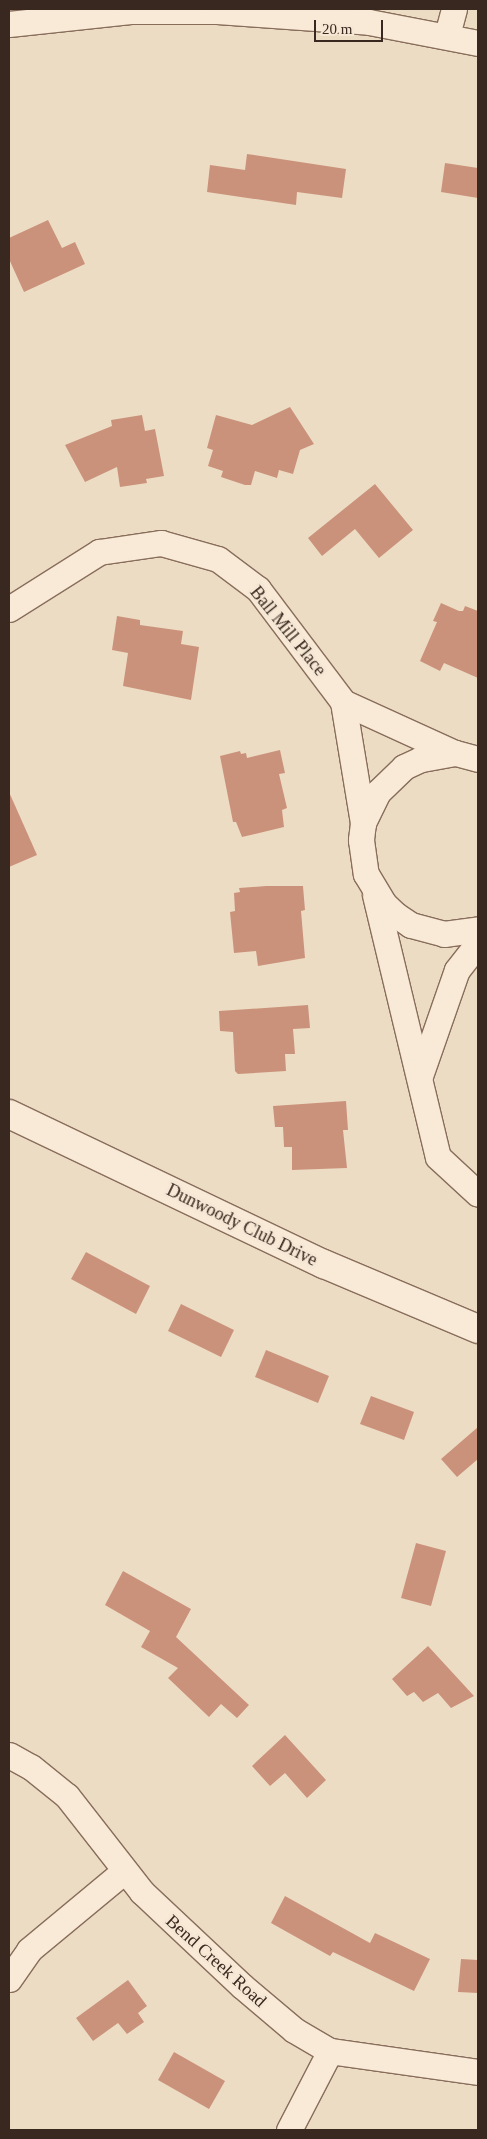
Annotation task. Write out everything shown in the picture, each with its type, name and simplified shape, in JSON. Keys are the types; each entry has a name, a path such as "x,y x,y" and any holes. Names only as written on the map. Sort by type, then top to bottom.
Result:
{"street":[{"path":"447,35 454,9"},
{"path":"9,24 130,12 217,11 360,21 447,35 478,43"},
{"name":"Ball Mill Place","path":"9,610 99,552 161,543 218,559 258,589 343,702 363,823"},
{"name":"Ball Mill Place","path":"343,702 467,756"},
{"path":"467,756 421,760 389,779 369,807 363,823 362,858 374,890 438,1157 478,1194"},
{"path":"374,890 396,916 419,928 444,934 478,929"},
{"path":"420,1076 457,970 478,943"},
{"name":"Dunwoody Club Drive","path":"9,1114 324,1264 478,1329"},
{"name":"Bend Creek Road","path":"9,1755 31,1767 67,1796 114,1854 124,1871 242,1986 294,2030 330,2051 478,2072"},
{"path":"9,1979 29,1950 124,1871"},
{"path":"289,2130 330,2051"}],"building":[{"path":"247,154 346,169 342,198 297,192 296,205 207,192 210,165 245,170"},
{"path":"445,163 478,168 478,198 441,192"},
{"path":"48,220 62,248 75,242 85,264 24,292 9,259 9,238"},
{"path":"290,407 314,444 300,450 293,474 279,470 277,478 255,471 251,485 245,485 221,477 223,471 208,466 213,450 207,448 216,415 252,425"},
{"path":"142,415 145,431 155,429 164,476 146,479 147,483 120,487 117,467 85,482 65,445 112,426 111,420"},
{"path":"375,484 413,530 379,558 355,529 322,556 308,538"},
{"path":"441,603 459,611 463,611 465,606 478,611 478,678 444,663 440,671 420,661 437,622 433,621"},
{"path":"117,616 140,620 140,625 183,631 181,644 199,647 191,700 123,686 128,653 112,650"},
{"path":"280,750 285,773 279,774 287,808 282,810 284,827 242,837 236,822 233,822 220,756 240,751 241,754 246,753 247,758"},
{"path":"9,792 37,855 9,867"},
{"path":"303,886 305,910 301,911 305,958 258,966 256,951 234,953 230,912 235,911 234,893 240,892 239,888"},
{"path":"308,1005 310,1028 293,1029 295,1054 285,1054 286,1071 238,1074 235,1071 233,1032 220,1031 219,1011"},
{"path":"346,1101 348,1130 343,1130 347,1168 292,1170 292,1147 284,1147 283,1127 275,1127 273,1106"},
{"path":"86,1252 150,1286 136,1314 71,1279"},
{"path":"181,1304 234,1330 221,1357 168,1331"},
{"path":"266,1350 329,1376 318,1403 255,1377"},
{"path":"371,1396 414,1412 404,1440 360,1424"},
{"path":"478,1427 478,1459 457,1477 441,1459"},
{"path":"416,1543 446,1551 431,1606 401,1598"},
{"path":"123,1571 191,1609 176,1637 249,1705 237,1718 221,1704 209,1717 168,1678 178,1668 141,1647 150,1631 105,1605"},
{"path":"428,1646 474,1696 451,1708 438,1693 423,1702 414,1692 407,1696 392,1679"},
{"path":"285,1735 326,1780 307,1798 285,1773 270,1786 252,1766"},
{"path":"285,1896 370,1943 375,1933 430,1959 414,1991 333,1952 330,1956 271,1923"},
{"path":"461,1959 478,1960 478,1993 458,1992"},
{"path":"128,1980 147,2006 138,2013 144,2022 127,2034 118,2023 93,2041 76,2018"},
{"path":"174,2052 225,2081 209,2109 158,2080"}]}
